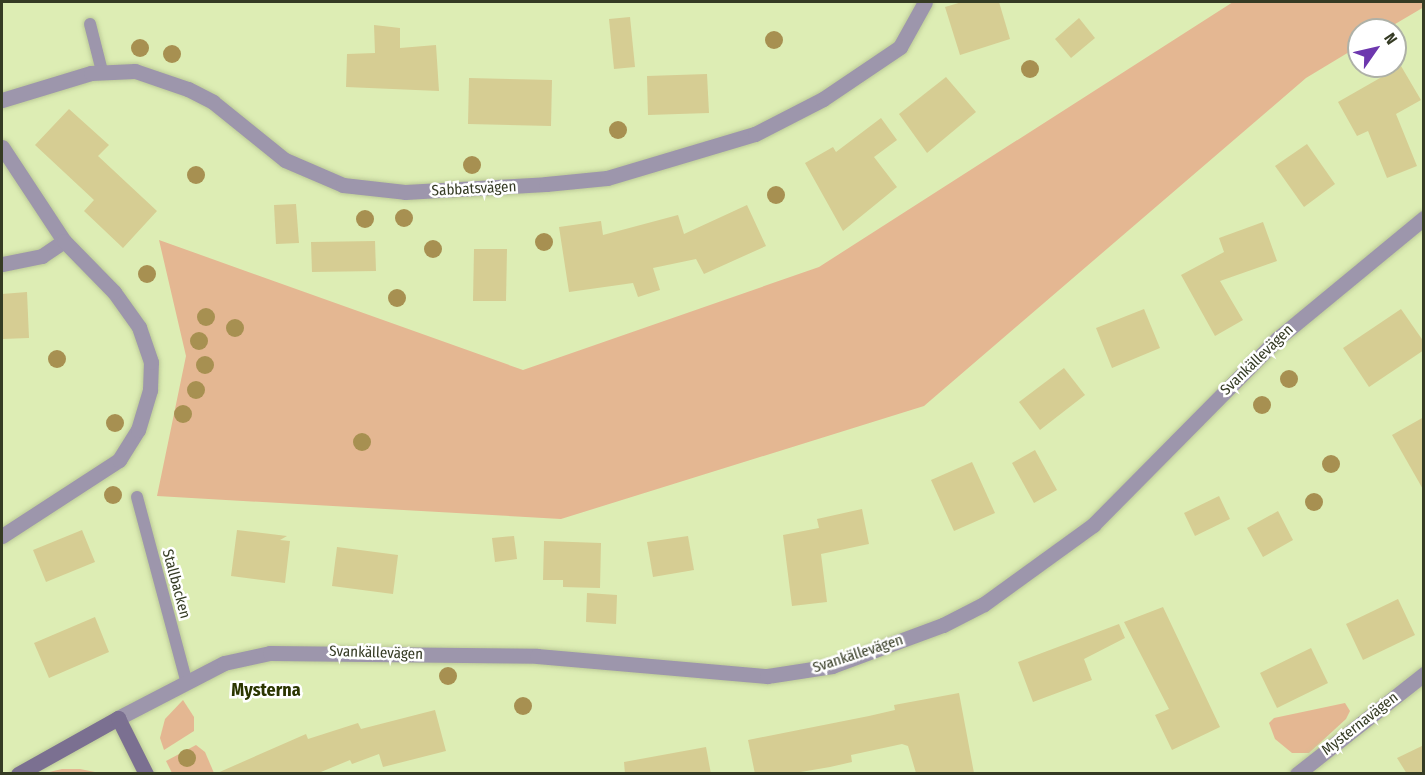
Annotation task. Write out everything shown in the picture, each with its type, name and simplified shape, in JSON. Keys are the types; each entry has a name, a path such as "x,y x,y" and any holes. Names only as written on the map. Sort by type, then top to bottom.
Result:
{"street":[{"name":"Sabbatsvägen","path":"2,100 102,71 135,71 189,89 213,102 285,160 343,185 405,192 516,187 607,177 755,134 823,99 900,47 925,2"},
{"path":"2,147 64,241 114,292 139,327 151,362 150,390 138,430 119,460 2,536"},
{"name":"Svankällevägen","path":"118,718 186,680 224,663 270,653 318,651 537,656 767,676 832,666 932,629 984,604 1093,525 1277,339 1424,218"},
{"path":"2,264 42,256 64,241"},
{"name":"Mysternavägen","path":"1297,774 1424,674"},
{"path":"18,774 118,718 146,774"}],"lane":[{"path":"90,24 102,71"},
{"name":"Stallbacken","path":"137,497 186,680"}],"shaded area":[{"path":"1233,2 1423,2 1424,7 1405,18 1347,18 1347,53 1306,78 924,406 561,519 157,496 186,356 159,240 523,370 819,267"},
{"path":"183,700 194,717 194,731 164,750 160,738 165,719"},
{"path":"1345,703 1350,711 1346,719 1309,753 1292,753 1275,739 1269,723 1274,718"},
{"path":"196,745 205,752 214,773 172,773 166,761"},
{"path":"62,769 80,769 100,773 45,773"}],"building":[{"path":"962,2 999,2 1010,39 960,55 945,7"},
{"path":"630,17 635,67 614,69 609,19"},
{"path":"1079,18 1095,38 1071,58 1055,39"},
{"path":"374,25 400,28 400,48 436,45 439,91 346,87 347,54 375,53"},
{"path":"707,74 709,113 648,115 647,76"},
{"path":"1407,76 1421,100 1396,114 1417,166 1387,178 1368,131 1357,136 1338,102 1380,78"},
{"path":"946,77 976,112 927,153 899,114"},
{"path":"469,78 552,80 551,126 468,124"},
{"path":"69,109 109,145 98,156 157,211 123,248 84,211 94,200 35,145"},
{"path":"881,118 897,140 874,157 897,187 843,231 805,163 833,147 836,152"},
{"path":"1307,144 1335,184 1304,207 1275,166"},
{"path":"296,204 299,243 276,244 274,205"},
{"path":"747,205 766,246 704,274 696,259 653,268 660,290 638,297 633,283 569,292 559,227 601,221 603,235 678,215 684,234"},
{"path":"1263,222 1277,261 1220,281 1243,320 1215,336 1181,275 1224,252 1219,238"},
{"path":"375,241 376,271 312,272 311,242"},
{"path":"474,249 507,249 506,301 473,301"},
{"path":"27,292 29,338 2,339 2,294"},
{"path":"1144,309 1160,348 1112,368 1096,328"},
{"path":"1401,309 1424,342 1424,350 1369,387 1343,348"},
{"path":"1064,368 1085,395 1040,430 1019,402"},
{"path":"1424,417 1424,491 1392,435"},
{"path":"1035,450 1057,490 1034,503 1012,463"},
{"path":"972,462 995,513 954,531 931,480"},
{"path":"1219,496 1230,519 1195,536 1184,513"},
{"path":"862,509 869,544 821,554 827,602 792,606 783,535 819,528 817,519"},
{"path":"1278,511 1293,540 1263,557 1247,528"},
{"path":"82,530 95,562 46,582 33,550"},
{"path":"237,530 287,536 280,540 290,541 285,583 231,576"},
{"path":"514,536 517,559 495,562 492,538"},
{"path":"688,536 694,570 653,577 647,542"},
{"path":"544,541 601,543 600,588 563,587 563,580 543,580"},
{"path":"337,547 398,555 393,594 332,586"},
{"path":"587,593 617,595 616,624 586,622"},
{"path":"1398,599 1415,635 1363,660 1346,624"},
{"path":"1163,607 1220,727 1172,750 1155,715 1169,709 1124,622"},
{"path":"95,617 109,652 49,678 34,643"},
{"path":"1119,624 1125,638 1084,659 1092,680 1033,702 1018,662"},
{"path":"1311,648 1328,683 1277,708 1260,673"},
{"path":"959,693 974,773 916,773 908,746 902,744 851,755 852,762 830,767 789,774 755,774 748,740 869,716 895,710 894,705"},
{"path":"435,710 446,751 383,767 379,754 352,764 350,760 316,774 215,774 306,734 308,739 358,723 361,729"},
{"path":"1424,745 1424,774 1407,774 1397,758"},
{"path":"706,747 711,774 625,774 624,762"}],"district":[{"name":"Mysterna","path":"266,690"}]}
